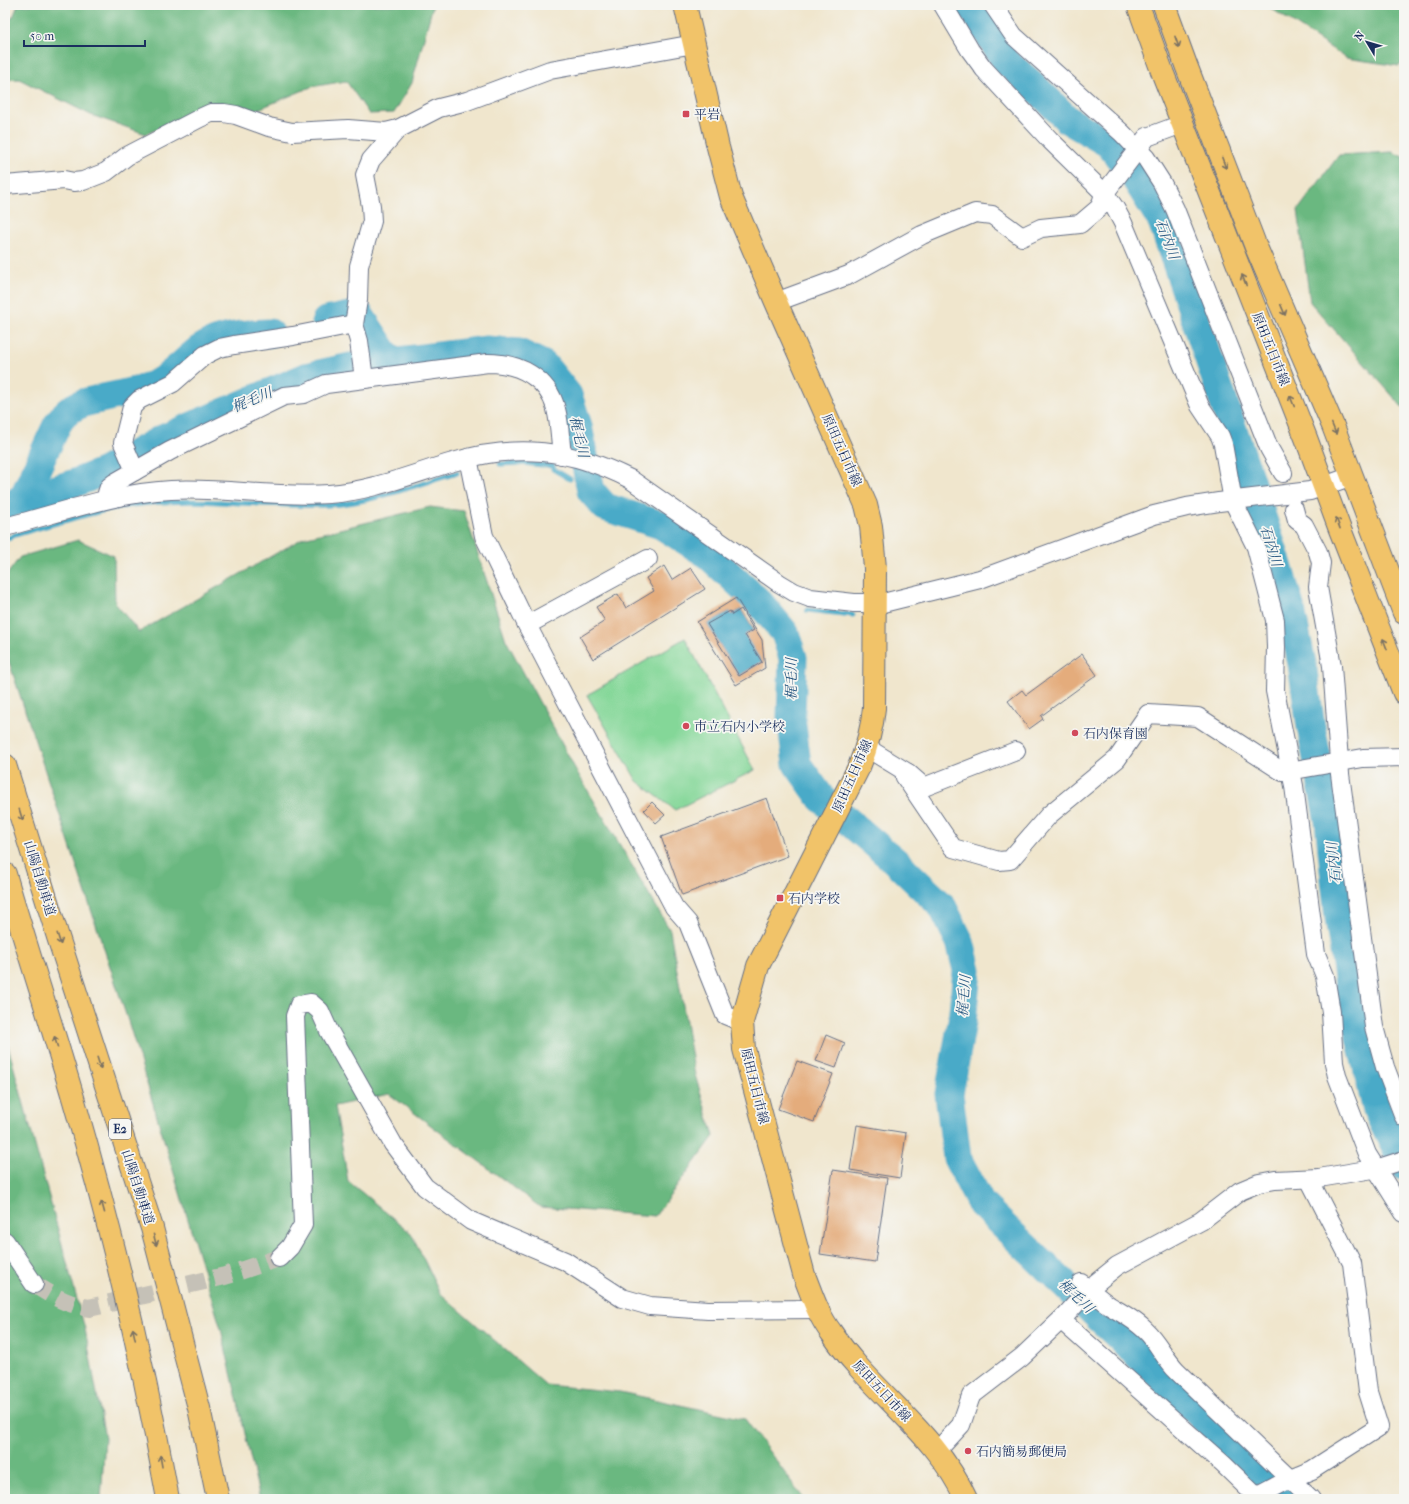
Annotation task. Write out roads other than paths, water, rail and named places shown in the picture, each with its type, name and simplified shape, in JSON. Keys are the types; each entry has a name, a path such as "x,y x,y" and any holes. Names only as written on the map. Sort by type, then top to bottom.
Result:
{"main road":[{"name":"原田五日市線","path":"685,5 731,197 866,505 871,526 874,568 874,708 872,728 867,748 758,966 742,1022 744,1049 804,1275 817,1308 831,1333 860,1369 937,1451 961,1488 966,1499"},
{"name":"原田五日市線","path":"1138,5 1182,124 1404,693"},
{"name":"原田五日市線","path":"1164,5 1256,247 1330,419 1404,613"},
{"name":"山陽自動車道","path":"5,764 58,937 152,1228 199,1408 218,1499"},
{"path":"5,874 74,1100 110,1232 157,1436 168,1499"}],"street":[{"path":"943,5 970,50 984,69 1050,140 1106,192 1123,223 1200,406 1220,436 1236,500 1256,546 1272,607 1276,634 1274,687 1293,770 1316,954 1325,976 1331,1012 1334,1063 1341,1088 1366,1152 1404,1213"},
{"path":"993,5 1014,36 1122,133 1136,152 1146,158 1162,182 1175,209 1269,448 1283,473"},
{"path":"5,185 64,180 74,182 83,181 106,172 127,156 211,113 236,115 269,127 292,132 348,129 386,132 398,129 436,109 467,101 555,69 694,44"},
{"path":"776,302 849,275 922,235 975,213 992,215 1022,237 1041,228 1080,224 1100,207 1106,192 1147,137 1182,124"},
{"path":"363,376 361,352 355,319 358,300 358,266 372,221 371,206 366,184 366,171 371,160 398,129"},
{"path":"134,468 124,445 130,412 135,403 173,383 205,355 218,348 287,338 355,319"},
{"path":"107,499 109,487 134,468 284,396 304,394 326,384 363,376 488,363 512,365 525,370 545,387 556,408 564,455"},
{"path":"5,527 107,499 147,492 173,490 300,495 328,494 356,490 468,458 499,452 522,451 564,455 610,469 630,479 794,592 810,598 828,601 874,604 895,601 980,580 1154,515 1187,507 1236,500 1290,501 1310,490 1352,476"},
{"path":"468,458 484,536 527,624 674,906 688,923 725,1014 742,1022"},
{"path":"1290,501 1297,520 1303,523 1318,552 1321,563 1318,587 1332,666 1337,762 1374,1027 1385,1067 1404,1117"},
{"path":"527,624 648,559"},
{"path":"908,772 905,777 952,848 999,861 1010,860 1049,815 1117,759 1148,714 1198,717 1283,772 1362,758 1404,757"},
{"path":"867,748 908,772 924,787 1016,751"},
{"path":"279,1258 290,1247 303,1225 295,1016 299,1005 311,1003 320,1011 329,1031 393,1144 425,1186 471,1221 564,1261 622,1298 650,1306 708,1310 817,1308"},
{"path":"937,1451 961,1425 972,1396 1022,1357 1063,1318 1086,1288 1117,1266 1200,1221 1240,1191 1259,1183 1275,1180 1309,1179 1377,1169 1404,1160"},
{"path":"1063,1318 1224,1465 1256,1497 1312,1470 1378,1427 1368,1392 1352,1264 1309,1179"},
{"path":"5,1241 34,1284"},
{"path":"1086,1288 1110,1306 1131,1317 1152,1336 1171,1365 1208,1399 1221,1414 1289,1480 1311,1499"}],"water":[{"path":"741,609 754,630 746,635 762,662 739,676 707,624 730,611 732,615"}],"waterway":[{"name":"石内川","path":"970,5 1006,62 1033,85 1068,120 1109,144 1135,178 1162,221 1244,462 1291,610 1302,664 1311,727 1329,821 1339,918 1352,1003 1377,1110 1404,1165"},
{"path":"326,321 354,315 361,317 391,362"},
{"path":"22,500 57,425 62,417 71,409 83,403 131,392 157,383 208,344 234,336 270,333"},
{"name":"梶毛川","path":"5,505 75,483 105,471 162,439 306,377 351,367 487,350 519,353 544,365 568,395 578,426 591,491 605,507 661,525 707,554 760,603 785,633 793,658 791,717 797,764 822,799 895,861 942,906 960,942 967,970 962,1022 949,1094 957,1158 981,1204 1287,1499"},
{"path":"500,464 522,463 553,466 553,469 570,479"},
{"path":"5,540 15,535 82,516 133,505 172,501 306,506 344,504 393,493 457,473"},
{"path":"807,610 853,615"}],"tunnel":[{"path":"34,1284 60,1299 89,1308 225,1276 279,1258"}],"place":[{"name":"平岩","path":"686,114"},
{"name":"市立石内小学校","path":"686,726"},
{"name":"石内保育園","path":"1075,733"},
{"name":"石内学校","path":"780,898"},
{"name":"石内簡易郵便局","path":"968,1451"}]}
